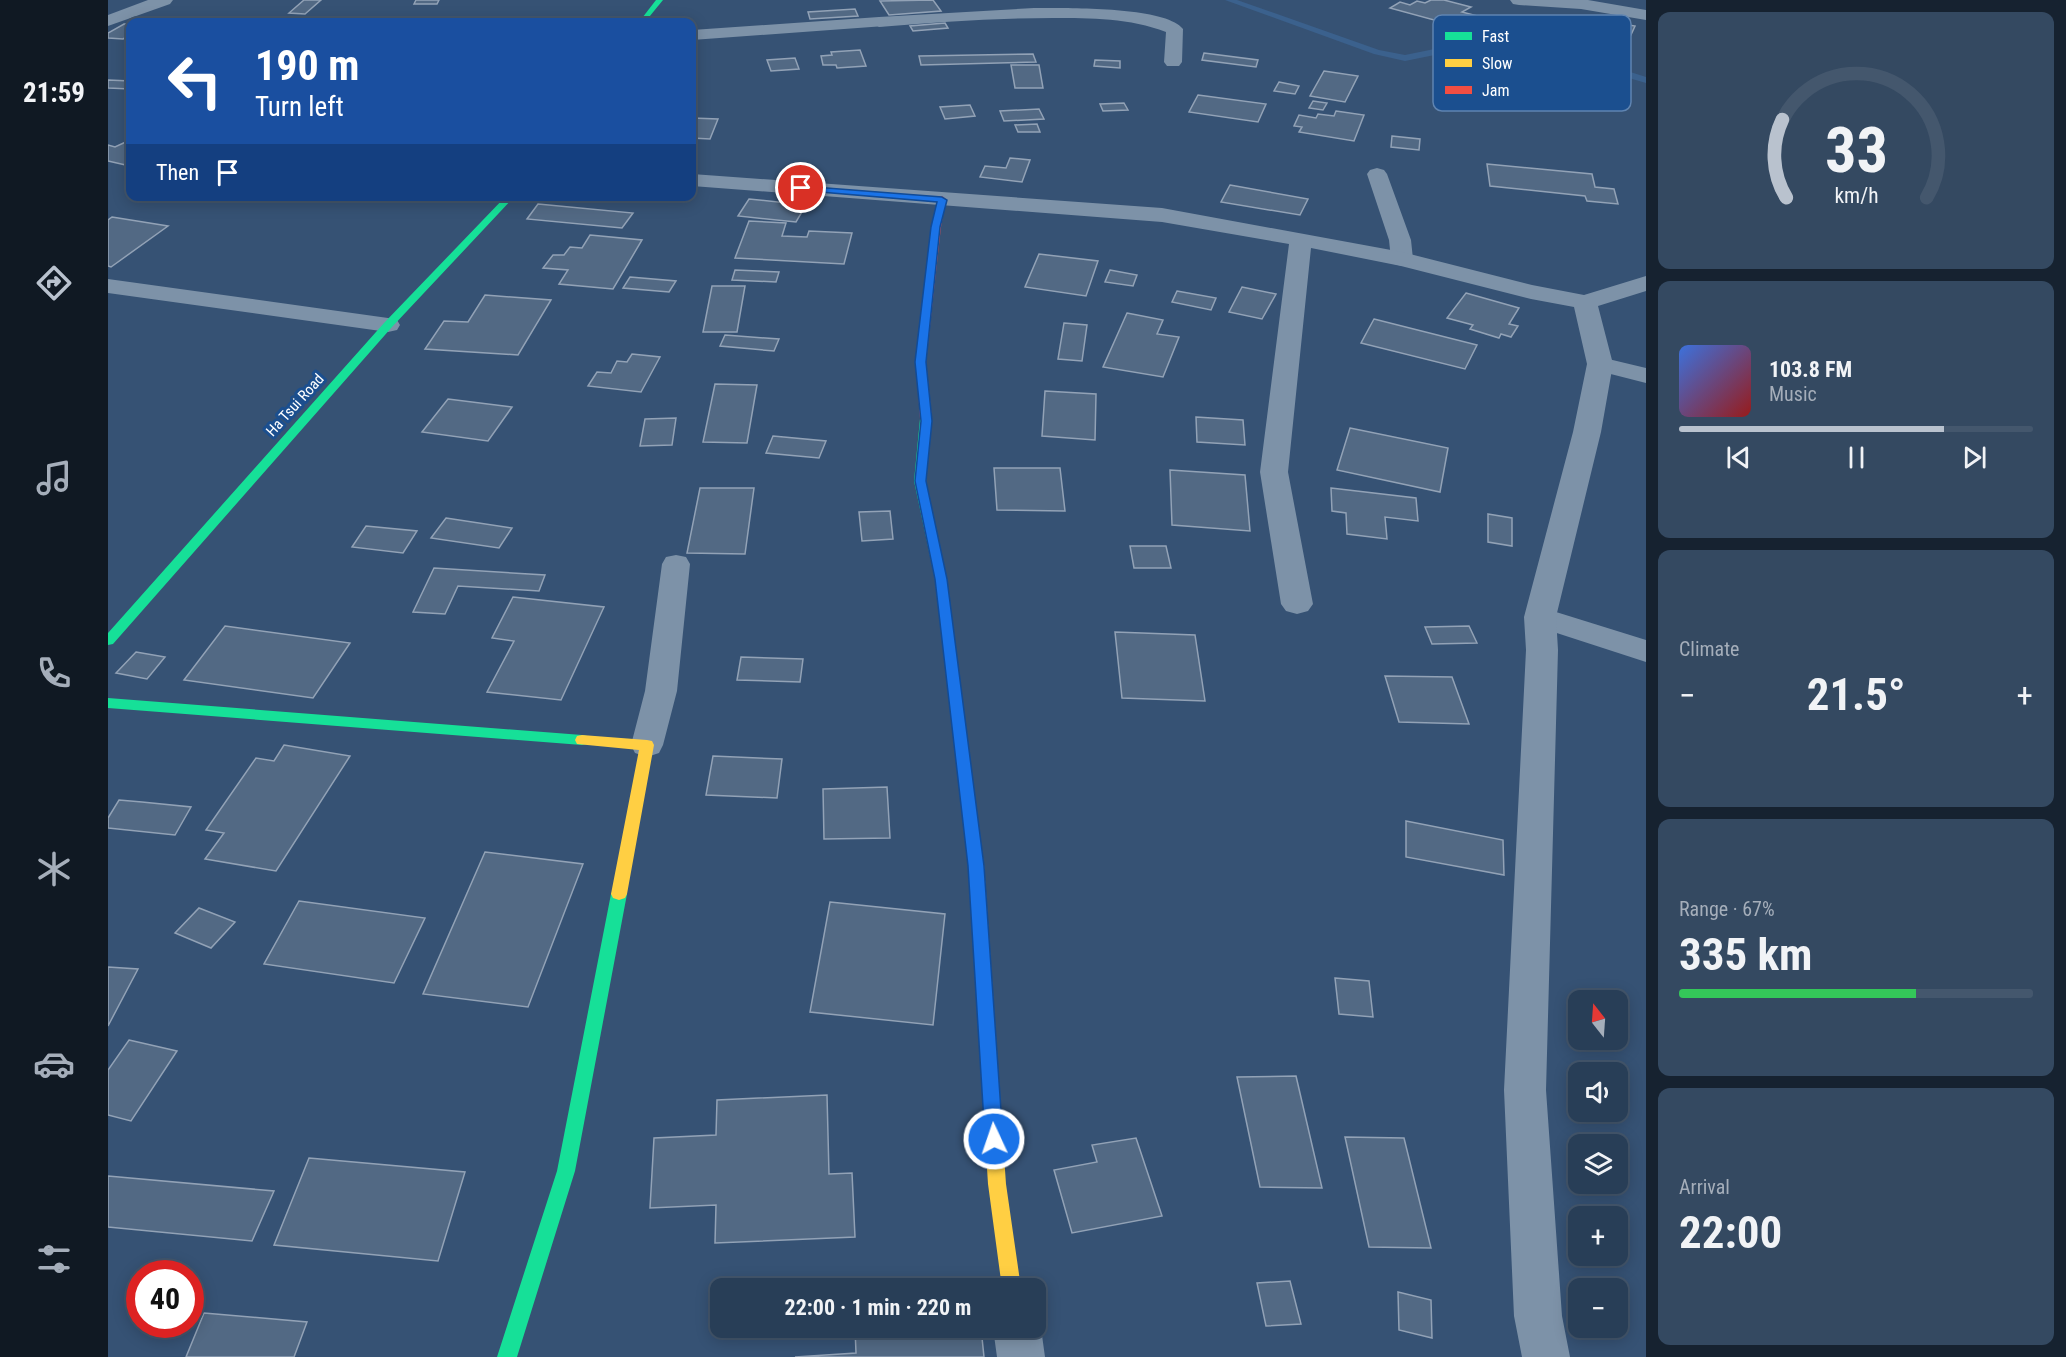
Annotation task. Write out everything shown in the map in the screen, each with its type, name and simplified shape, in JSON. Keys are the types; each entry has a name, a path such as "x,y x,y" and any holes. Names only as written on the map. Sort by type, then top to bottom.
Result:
{"street":[{"path":"108,21 164,0"},
{"path":"645,18 660,0"},
{"path":"1519,0 1581,4 1646,15"},
{"path":"696,35 879,22"},
{"path":"696,180 1162,215 1301,238 1531,292 1586,302 1646,283"},
{"path":"942,200 936,227 921,362 926,421 920,481 941,579 976,866 997,1184 1010,1278"},
{"name":"Ha Tsui Road","path":"108,641 388,325 506,201"},
{"path":"1297,604 1274,472 1301,238"},
{"path":"108,286 388,325"},
{"path":"1546,1357 1538,1316 1525,1090 1542,650 1540,617 1587,432 1600,364 1586,302"},
{"path":"108,703 647,745 566,1171 507,1357"},
{"path":"1018,1338 1021,1357"}],"lane":[{"path":"879,22 1056,9 1099,8 1144,14 1166,21 1175,29 1173,62"},
{"path":"1377,174 1400,240 1402,260"},
{"path":"1600,364 1646,376"},
{"path":"647,745 661,692 676,564"},
{"path":"1540,617 1646,651"}],"building":[{"path":"304,0 321,0 305,14 289,13"},
{"path":"416,0 439,0 437,4 414,4"},
{"path":"933,0 941,11 889,15 880,1"},
{"path":"1431,0 1444,0 1471,7 1462,12 1474,15 1433,15 1433,20 1390,8 1400,2 1410,5 1417,1 1425,3"},
{"path":"855,9 858,16 810,19 808,12"},
{"path":"945,23 948,28 913,31 910,26"},
{"path":"126,24 126,37 123,39 108,38 108,33"},
{"path":"860,50 866,66 837,68 836,65 823,65 821,56 832,55 831,52"},
{"path":"1204,53 1258,60 1256,67 1202,60"},
{"path":"1033,54 1036,62 921,65 919,56"},
{"path":"795,58 799,69 771,71 767,60"},
{"path":"1095,60 1120,61 1120,68 1094,66"},
{"path":"1011,65 1039,65 1043,88 1015,88"},
{"path":"1324,71 1358,76 1345,102 1310,96"},
{"path":"108,80 126,81 126,89 108,88"},
{"path":"1279,82 1299,86 1295,94 1274,91"},
{"path":"1198,95 1266,104 1258,122 1189,112"},
{"path":"1313,101 1327,103 1323,110 1309,108"},
{"path":"1124,103 1128,110 1103,111 1100,104"},
{"path":"970,105 975,116 945,119 940,107"},
{"path":"1039,109 1044,119 1004,121 1000,111"},
{"path":"1336,111 1364,115 1354,141 1299,132 1302,127 1294,126 1299,115 1316,118 1318,114 1334,116"},
{"path":"696,118 718,119 710,139 696,138"},
{"path":"1037,124 1040,132 1018,132 1015,125"},
{"path":"1392,136 1420,139 1419,150 1391,147"},
{"path":"126,142 126,165 108,161 108,145 115,147"},
{"path":"1010,158 1030,160 1022,182 980,177 985,166 1006,168"},
{"path":"1487,164 1592,174 1595,187 1614,189 1618,204 1587,201 1585,196 1490,186"},
{"path":"1230,185 1308,199 1300,215 1221,202"},
{"path":"749,199 806,205 796,222 738,216"},
{"path":"538,204 633,213 622,228 527,219"},
{"path":"112,217 168,226 111,267 108,266 108,220"},
{"path":"749,221 786,223 782,236 807,237 809,231 852,233 844,264 735,258"},
{"path":"590,235 642,240 613,289 559,284 568,270 543,268 553,255 564,255 570,247 582,248"},
{"path":"1039,254 1098,261 1086,296 1025,287"},
{"path":"735,270 779,272 776,282 732,280"},
{"path":"1110,270 1137,275 1133,286 1105,282"},
{"path":"630,277 676,281 669,292 623,288"},
{"path":"712,286 745,286 737,332 703,332"},
{"path":"1242,287 1276,294 1262,319 1229,312"},
{"path":"1177,291 1216,298 1211,310 1172,302"},
{"path":"1466,293 1519,308 1509,324 1518,326 1511,337 1501,334 1499,338 1470,329 1473,325 1447,318"},
{"path":"485,295 551,300 518,355 425,349 444,321 468,322"},
{"path":"1127,313 1163,320 1157,334 1179,337 1163,377 1103,367"},
{"path":"1374,319 1477,345 1465,369 1361,343"},
{"path":"1064,323 1087,325 1082,361 1058,359"},
{"path":"725,335 779,339 774,351 720,346"},
{"path":"632,354 660,357 641,392 588,386 597,372 611,373 617,361 627,362"},
{"path":"715,384 757,385 747,443 703,442"},
{"path":"1045,391 1096,394 1095,440 1042,436"},
{"path":"448,399 512,407 488,441 422,432"},
{"path":"1196,417 1243,420 1245,445 1197,442"},
{"path":"676,418 672,445 640,446 645,419"},
{"path":"1350,428 1448,448 1440,492 1337,470"},
{"path":"773,436 826,441 819,458 766,453"},
{"path":"994,468 1060,468 1065,511 997,510"},
{"path":"1170,470 1245,475 1250,531 1172,525"},
{"path":"700,488 754,488 745,554 687,553"},
{"path":"1331,488 1416,498 1418,521 1385,517 1387,539 1347,534 1346,513 1332,511"},
{"path":"890,511 893,539 862,541 859,512"},
{"path":"1488,514 1512,518 1512,546 1488,542"},
{"path":"446,518 512,528 499,548 431,538"},
{"path":"366,526 417,531 403,553 352,547"},
{"path":"1130,546 1166,546 1171,568 1134,568"},
{"path":"434,568 545,575 539,591 458,586 445,614 413,612"},
{"path":"513,597 604,607 561,700 487,692 514,641 492,638"},
{"path":"225,626 350,643 313,698 184,680"},
{"path":"1469,626 1477,643 1432,644 1425,627"},
{"path":"1115,632 1195,635 1205,701 1122,698"},
{"path":"136,652 165,657 147,679 116,673"},
{"path":"741,657 803,659 800,682 737,680"},
{"path":"1385,676 1452,677 1469,724 1399,722"},
{"path":"284,745 350,756 276,871 205,859 224,833 206,830 256,758 274,761"},
{"path":"713,756 782,759 777,798 706,795"},
{"path":"887,787 890,838 824,839 823,789"},
{"path":"119,800 191,807 175,835 108,828 108,818"},
{"path":"1406,821 1503,840 1504,875 1406,857"},
{"path":"485,852 583,864 528,1007 423,994"},
{"path":"299,901 425,918 394,983 264,964"},
{"path":"830,902 945,914 933,1025 810,1012"},
{"path":"199,908 235,922 211,948 175,933"},
{"path":"108,967 138,969 108,1026"},
{"path":"1335,978 1369,981 1373,1017 1339,1014"},
{"path":"129,1040 177,1051 131,1121 108,1115 108,1070"},
{"path":"1296,1076 1322,1188 1260,1187 1237,1077"},
{"path":"827,1095 829,1174 852,1173 855,1237 715,1243 716,1205 650,1208 654,1138 716,1135 717,1100"},
{"path":"1345,1137 1404,1138 1431,1248 1369,1247"},
{"path":"1136,1138 1162,1216 1072,1233 1054,1170 1097,1162 1092,1145"},
{"path":"309,1158 465,1172 438,1261 274,1245"},
{"path":"108,1176 274,1191 252,1241 108,1227"},
{"path":"1290,1281 1301,1324 1266,1326 1257,1283"},
{"path":"1398,1292 1431,1300 1432,1338 1399,1330"},
{"path":"204,1313 307,1322 294,1357 186,1357 194,1338 204,1338"},
{"path":"855,1338 982,1338 984,1357 795,1357 856,1353"}],"waterway":[{"path":"1229,0 1377,52 1405,58 1433,52"},
{"path":"1631,75 1646,80"}],"traffic: fast":[{"path":"645,18 660,0"},
{"path":"108,641 388,325 506,201"},
{"path":"926,419 920,481 941,579 969,809"},
{"path":"108,703 582,740"},
{"path":"507,1357 566,1171 619,894"}],"traffic: slow":[{"path":"582,740 647,745 619,894"},
{"path":"969,809 976,865 997,1184 1011,1278"}],"traffic: jam":[{"path":"926,419 921,362 936,227 942,199"}],"route":[{"path":"801,188 942,200 936,227 921,362 926,421 920,481 941,579 976,866 994,1139"}]}
